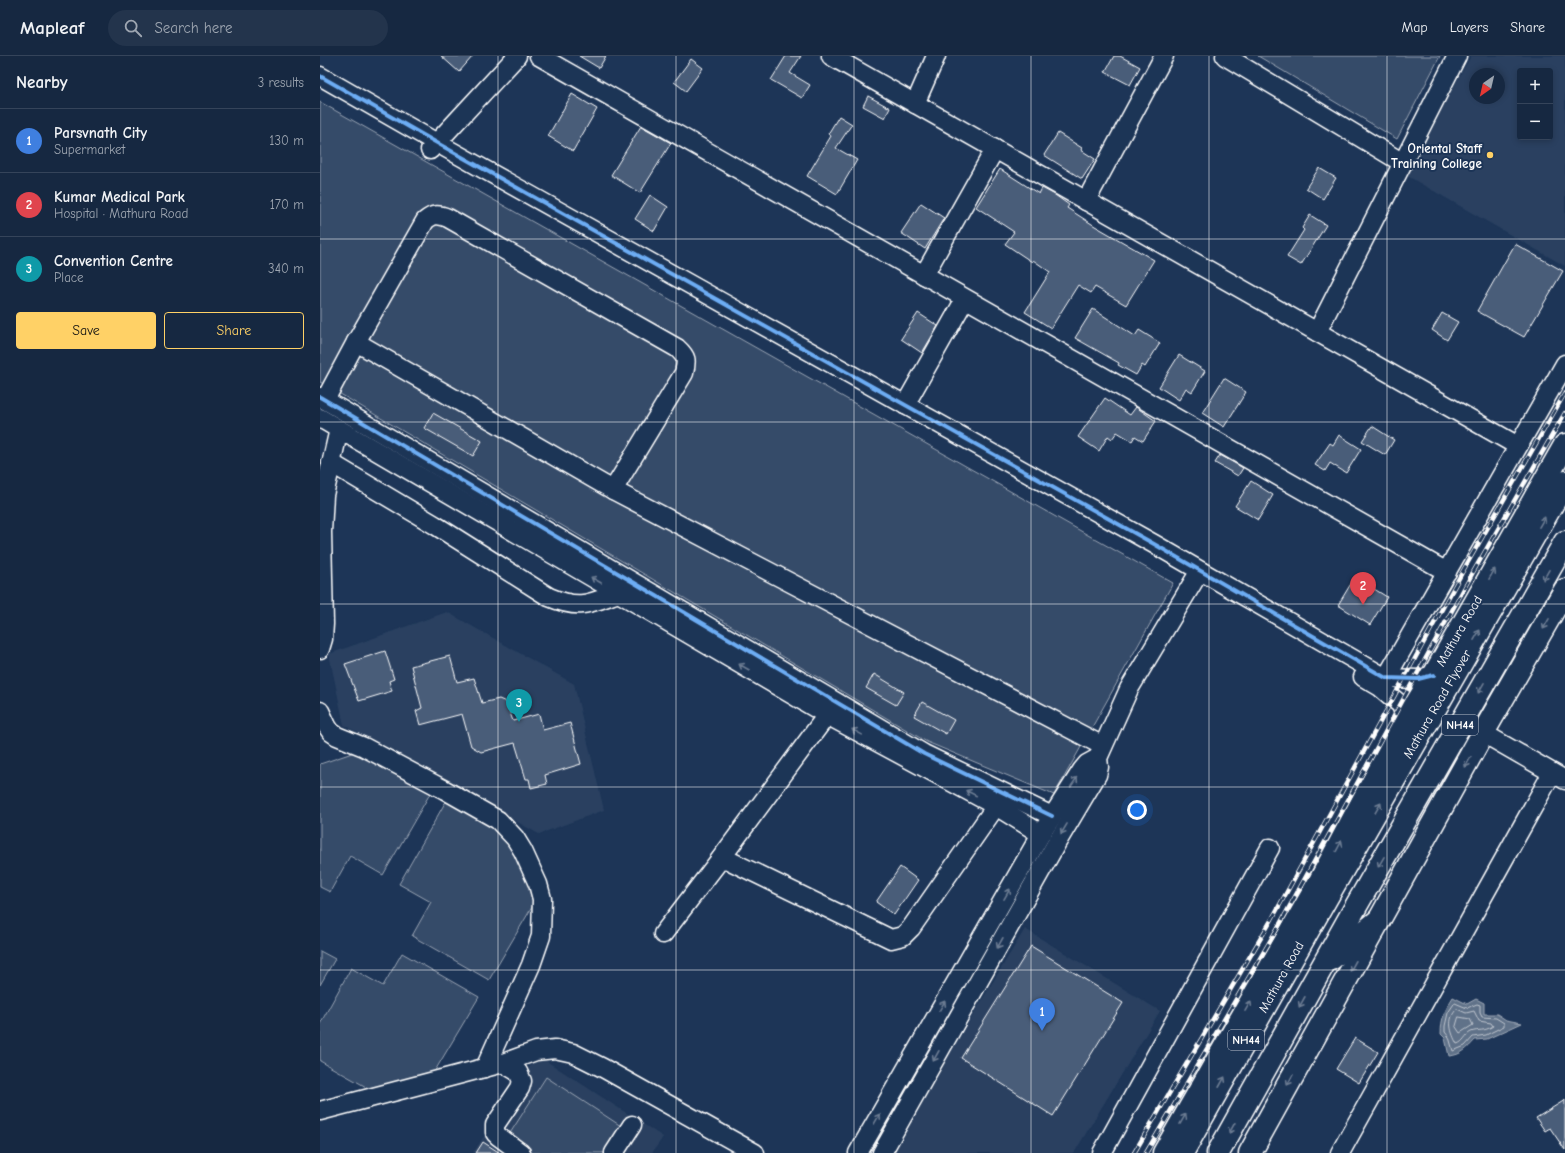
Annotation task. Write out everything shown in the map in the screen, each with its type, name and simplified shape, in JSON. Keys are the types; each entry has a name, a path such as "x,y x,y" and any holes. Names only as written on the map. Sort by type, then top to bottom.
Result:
{"main road":[{"name":"Mathura Road","path":"1182,1153 1310,926 1329,880 1406,720 1434,675 1565,445"},
{"name":"Mathura Road Flyover","path":"1329,880 1565,482"},
{"name":"NH44","path":"1218,1153 1355,908 1565,542"},
{"path":"1250,1153 1565,590"},
{"path":"1164,1153 1329,880"},
{"path":"1321,968 1379,920"}],"street":[{"path":"433,147 517,56"},
{"path":"539,56 1447,572"},
{"path":"831,56 1518,446"},
{"path":"915,104 936,56"},
{"path":"1086,201 1164,56"},
{"path":"1225,56 1403,163"},
{"path":"1317,332 1458,56"},
{"path":"320,76 433,147 1199,576 1386,678 1418,679 1434,675"},
{"path":"320,86 906,405 1199,576 1380,687 1401,705 1406,720"},
{"path":"924,275 995,149"},
{"path":"613,490 684,372 686,362 684,355 677,348 448,218 440,214 431,215 425,221 323,399 924,754 1052,816"},
{"path":"906,405 965,298"},
{"path":"356,342 613,490 1101,752"},
{"path":"1386,678 1565,364"},
{"path":"320,418 827,716 996,806 1041,834"},
{"path":"320,649 323,639 324,624 322,525 324,495 339,429"},
{"path":"331,463 435,525 549,597 573,605 580,605 618,593"},
{"path":"882,1153 1056,844 1097,775 1101,752 1129,689 1199,576"},
{"path":"320,710 331,732 364,747 498,820 515,838 523,851 538,884 542,899 541,936 532,965 485,1068"},
{"path":"663,934 827,716"},
{"path":"1340,1153 1559,776 1484,733"},
{"path":"858,1153 1041,834 1082,770 1101,752"},
{"path":"722,857 891,939 903,936 911,928 996,806"},
{"path":"1102,1153 1270,848"},
{"path":"320,1111 485,1068 536,1051 555,1049 573,1053 755,1153"},
{"path":"503,1063 518,1072 522,1082 520,1088 495,1126 495,1133 521,1153"},
{"path":"614,1153 632,1125"}],"shaded area":[{"path":"1258,56 1440,56 1397,139"},
{"name":"Oriental Staff Training College","path":"1471,56 1565,56 1565,266 1404,174"},
{"path":"320,102 1173,583 1054,795 927,742 320,382"},
{"path":"447,612 574,684 604,810 539,834 344,725 329,654"},
{"path":"358,751 431,792 383,875 350,856 330,892 320,887 320,764"},
{"path":"446,801 519,841 535,902 489,980 412,936 431,902 399,884"},
{"path":"1025,929 1160,1011 1074,1153 889,1153"},
{"path":"320,951 335,959 320,985"},
{"path":"402,953 479,997 433,1074 377,1093 320,1061 320,1024 351,968 383,986"},
{"path":"537,1055 663,1137 652,1153 473,1153"},
{"path":"546,1077 624,1128 607,1153 530,1153 507,1138"}],"water":[{"path":"1453,997 1467,1004 1476,999 1484,1003 1484,1014 1497,1014 1506,1020 1522,1023 1487,1039 1475,1040 1464,1051 1449,1056 1445,1038 1441,1034 1441,1028 1444,1014"}],"building":[{"path":"441,56 473,56 459,72"},
{"path":"579,56 606,56 599,68"},
{"path":"786,56 801,56 790,73 810,85 802,98 771,80"},
{"path":"1114,56 1120,56 1140,67 1130,85 1105,72"},
{"path":"691,59 703,68 686,91 674,82"},
{"path":"572,94 597,109 573,151 548,136"},
{"path":"868,96 890,108 885,118 863,106"},
{"path":"839,116 852,124 836,148 857,160 837,194 807,176 831,136 828,134"},
{"path":"641,126 671,143 640,193 611,175"},
{"path":"1058,133 1082,148 1081,150 1095,159 1082,179 1044,155"},
{"path":"1319,168 1336,178 1323,199 1306,188"},
{"path":"1000,169 1039,194 1042,188 1055,195 1069,205 1067,208 1154,260 1126,305 1095,287 1091,293 1078,285 1051,328 1025,312 1050,272 1033,260 1032,262 1005,244 1014,232 976,207"},
{"path":"650,195 668,207 654,231 635,219"},
{"path":"921,203 944,218 925,249 901,233"},
{"path":"1310,215 1326,225 1301,265 1287,257 1304,230 1302,228"},
{"path":"1515,244 1563,271 1524,337 1477,311"},
{"path":"1093,309 1135,336 1139,330 1160,343 1145,367 1142,365 1136,375 1118,365 1119,363 1075,338"},
{"path":"918,313 938,326 922,353 901,339"},
{"path":"1442,313 1458,322 1447,340 1432,330"},
{"path":"1179,355 1205,371 1192,392 1186,388 1179,400 1159,387"},
{"path":"1224,378 1246,392 1224,427 1202,413"},
{"path":"1105,398 1130,415 1136,407 1156,421 1143,441 1135,436 1132,441 1117,432 1112,439 1108,436 1099,451 1078,437"},
{"path":"433,413 482,441 473,456 424,428"},
{"path":"1372,426 1394,440 1385,455 1362,441"},
{"path":"1339,435 1361,449 1346,473 1330,463 1325,471 1315,465 1330,443 1333,445"},
{"path":"1220,455 1243,468 1238,476 1215,463"},
{"path":"1251,481 1273,495 1258,520 1235,506"},
{"path":"1355,577 1387,597 1370,625 1338,605"},
{"path":"385,651 394,679 389,681 392,691 359,701 345,664"},
{"path":"450,656 457,682 474,678 482,703 499,699 506,702 513,721 539,714 543,730 570,723 581,764 545,775 547,784 531,788 529,779 526,779 515,743 481,752 471,746 462,714 420,725 416,711 422,708 411,666"},
{"path":"874,674 904,692 896,705 866,688"},
{"path":"922,702 954,720 946,734 914,716"},
{"path":"900,867 918,880 894,915 876,902"},
{"path":"1031,946 1123,1003 1053,1116 961,1058"},
{"path":"1355,1038 1378,1052 1359,1083 1336,1069"},
{"path":"1565,1100 1565,1150 1550,1128 1545,1131 1536,1118"},
{"path":"483,1142 500,1153 476,1153"}],"railway":[{"path":"1134,1153 1272,919 1464,569 1565,393"},
{"path":"1146,1153 1280,924 1472,574 1565,413"}],"cycle path":[{"path":"320,76 1154,544 1386,678 1418,679 1434,675"},
{"path":"320,397 924,754 1052,816"}],"place":[{"name":"Oriental Staff Training College","path":"1490,155"},
{"name":"Kumar Medical Park","path":"1363,605"},
{"name":"Convention Centre","path":"519,722"},
{"name":"Parsvnath City","path":"1042,1031"}]}
